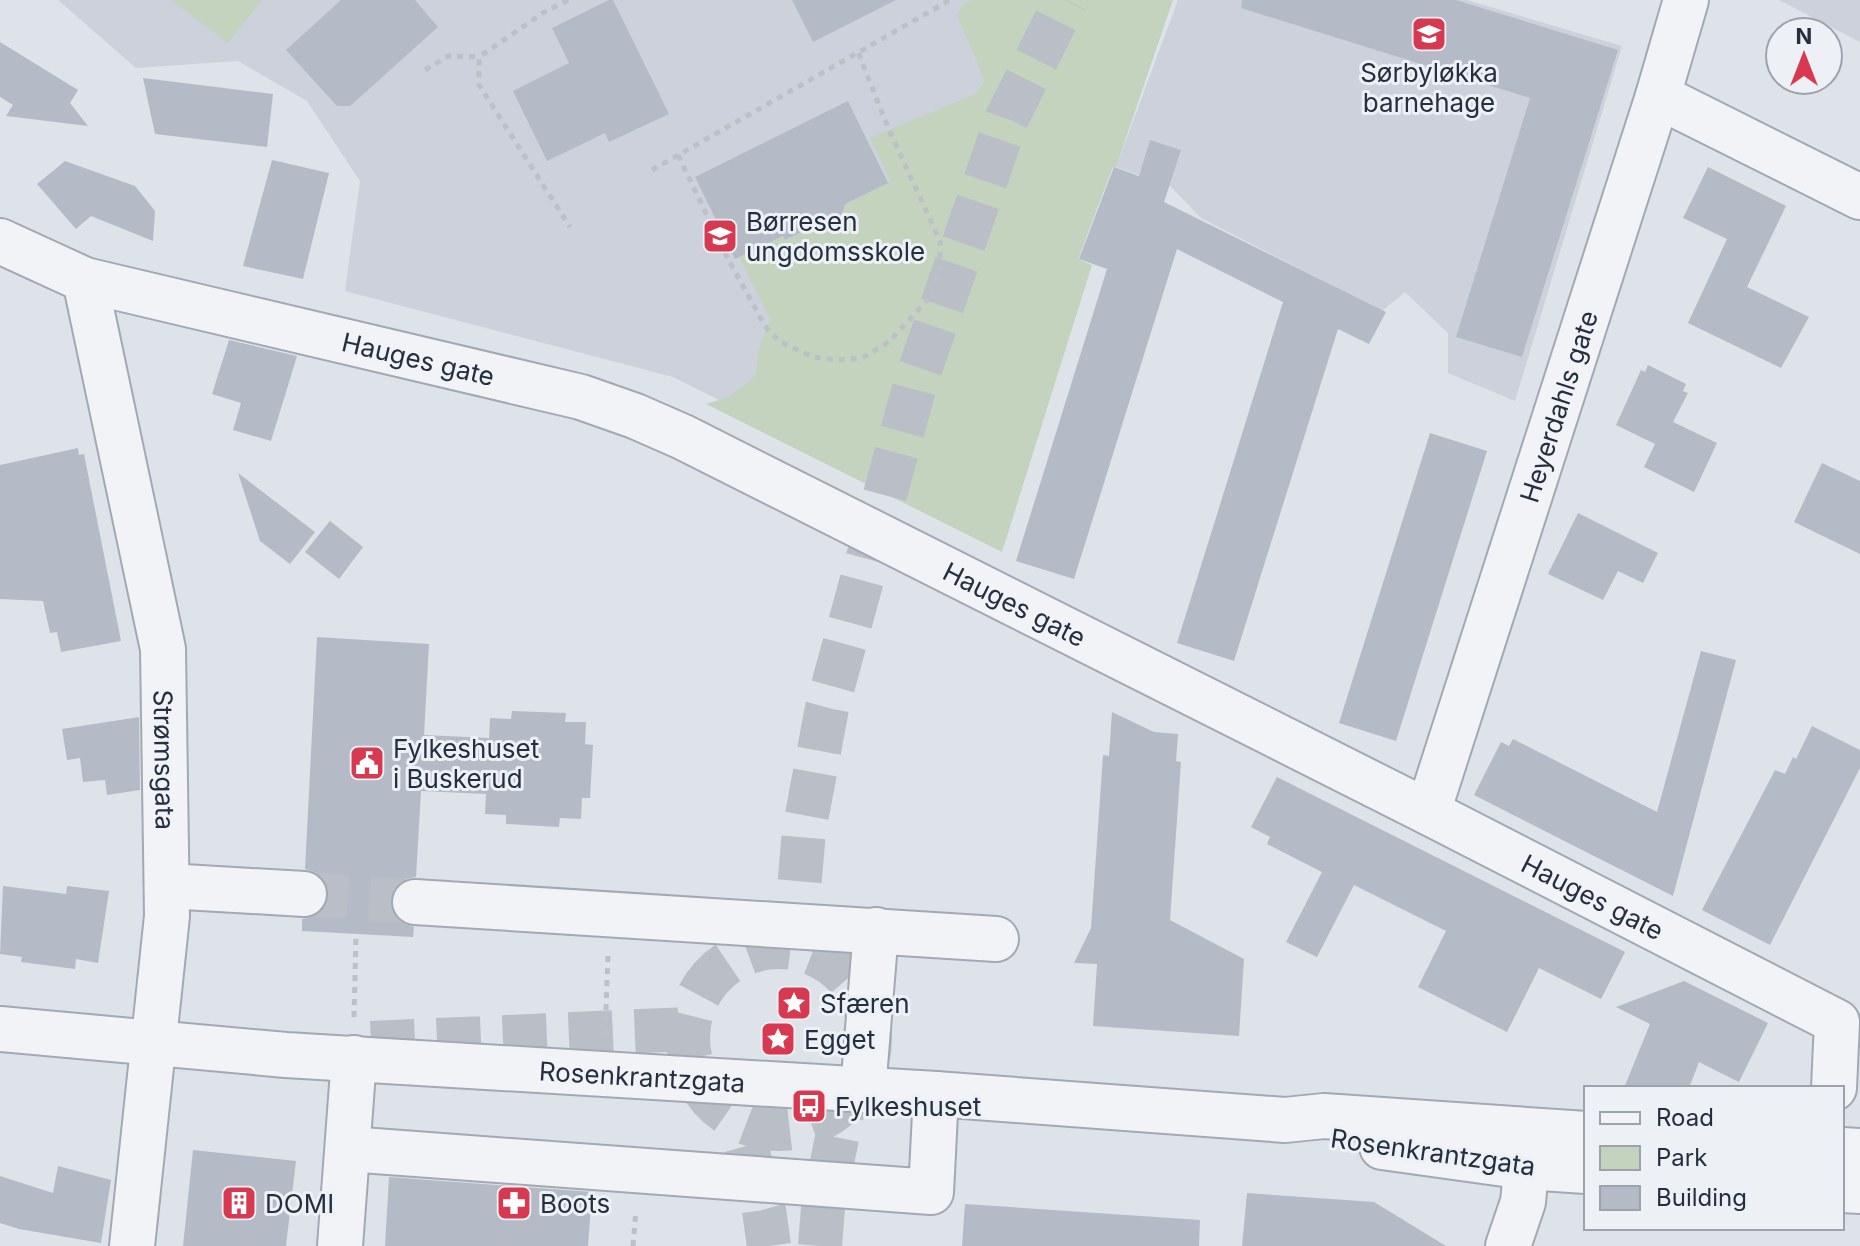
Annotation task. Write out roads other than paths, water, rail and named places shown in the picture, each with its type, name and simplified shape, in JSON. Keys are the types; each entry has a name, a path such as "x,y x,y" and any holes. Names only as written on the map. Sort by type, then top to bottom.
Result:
{"street":[{"name":"Heyerdahls gate","path":"1428,812 1686,0"},
{"path":"1658,96 1860,197"},
{"name":"Hauges gate","path":"0,241 85,280 581,397 635,416 711,450 1837,1022 1834,1086"},
{"name":"Strømsgata","path":"85,280 163,649 167,916 132,1246"},
{"path":"167,886 304,894"},
{"path":"415,902 996,939"},
{"path":"863,1090 876,930"},
{"name":"Rosenkrantzgata","path":"0,1029 286,1055 936,1094 1285,1120 1323,1139 1528,1148 1584,1134"},
{"path":"340,1246 354,1058"},
{"path":"348,1149 931,1192 936,1094"},
{"path":"1508,1246 1523,1202 1528,1148"},
{"name":"Rosenkrantzgata","path":"1528,1148 1584,1170"}],"tunnel":[{"path":"794,947 804,831 827,708 916,381 1007,118 1066,0"},
{"path":"304,894 415,902"},
{"path":"779,947 814,954 830,962 843,974 855,987 863,1003 870,1038 863,1073 855,1089 843,1102 830,1114 814,1122 779,1129 744,1122 728,1114 715,1102 703,1089 695,1073 688,1038 695,1003 703,987 715,974 728,962 744,954 779,947"},
{"path":"371,1043 688,1029"},
{"path":"820,1246 823,1208 844,1103"},
{"path":"746,1146 764,1210 769,1246"}],"place":[{"name":"Sørbyløkka barnehage","path":"1429,34"},
{"name":"Børresen ungdomsskole","path":"720,236"},
{"name":"Fylkeshuset i Buskerud","path":"367,763"},
{"name":"Sfæren","path":"794,1003"},
{"name":"Egget","path":"778,1039"},
{"name":"Fylkeshuset","path":"809,1106"},
{"name":"DOMI","path":"239,1203"},
{"name":"Boots","path":"514,1203"}]}
